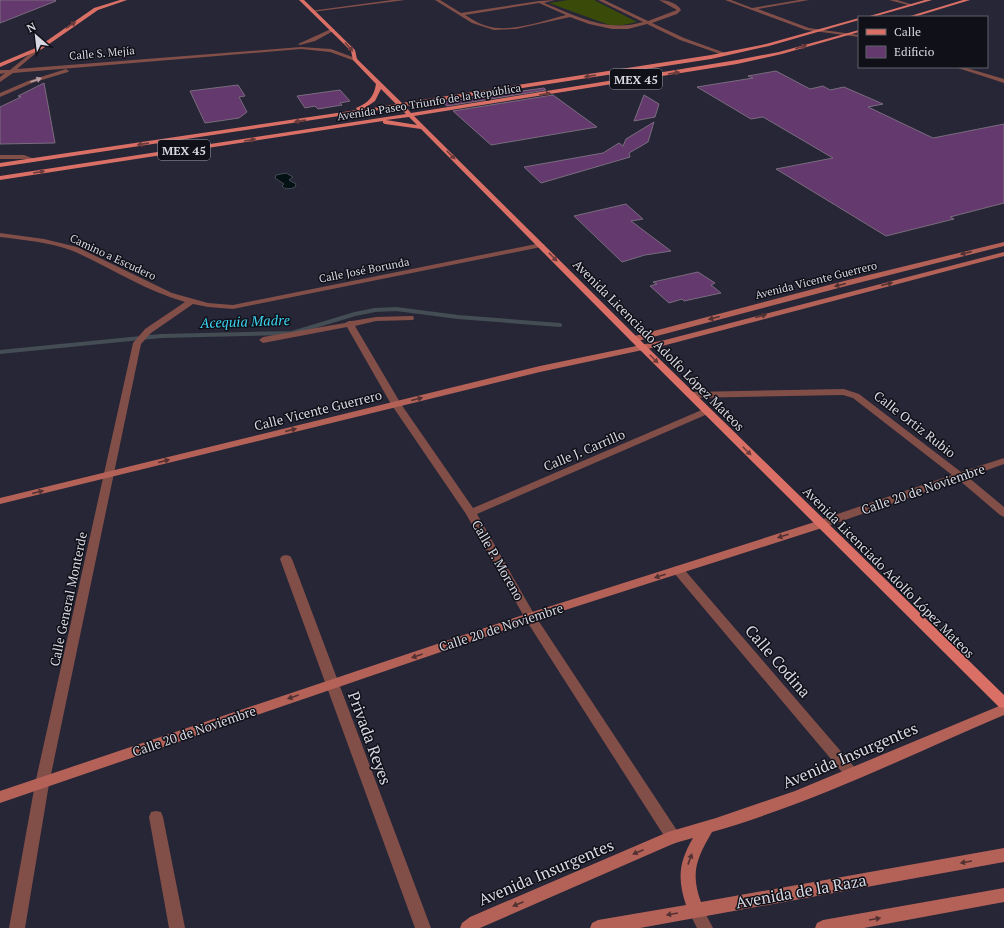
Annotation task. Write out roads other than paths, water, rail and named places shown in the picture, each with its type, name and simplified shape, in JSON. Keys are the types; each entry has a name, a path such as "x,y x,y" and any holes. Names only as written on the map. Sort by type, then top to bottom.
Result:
{"main road":[{"path":"0,65 40,48 96,10 125,0"},
{"name":"Avenida Licenciado Adolfo López Mateos","path":"301,0 353,51 355,59 379,84 642,347 1004,703"},
{"path":"872,16 930,0"},
{"path":"926,12 917,8 933,2 933,0"},
{"path":"912,16 968,0"},
{"name":"MEX 45","path":"725,54 751,49 858,19"},
{"name":"Avenida Paseo Triunfo de la República","path":"0,178 367,122 736,62 762,57 858,31"},
{"path":"751,49 749,52 751,55 762,57"},
{"path":"725,54 734,58 736,62"},
{"name":"Avenida Paseo Triunfo de la República","path":"0,165 338,115 725,54"},
{"path":"338,115 361,108 373,101 378,94 379,84"},
{"path":"367,122 394,123 423,128"},
{"path":"233,142 226,138 234,130"},
{"path":"163,153 174,147 173,143 167,140"},
{"name":"Avenida Vicente Guerrero","path":"634,339 847,283 1004,244"},
{"name":"Avenida Vicente Guerrero","path":"642,347 691,336 1004,254"},
{"name":"Calle Vicente Guerrero","path":"0,501 540,369 642,347"},
{"name":"Calle 20 de Noviembre","path":"0,798 530,617 821,524"},
{"name":"Avenida Insurgentes","path":"468,928 475,922 673,837 707,828 777,805 1004,709"},
{"path":"696,910 687,882 687,868 692,853 707,828"},
{"name":"Avenida de la Raza","path":"598,928 1004,855"},
{"path":"823,928 1004,895"}],"street":[{"path":"312,11 403,0"},
{"path":"437,0 487,28 508,29 572,15"},
{"path":"461,14 553,0"},
{"path":"600,0 692,43 725,54"},
{"path":"539,2 603,26 614,28 630,27 675,13 679,10 677,7 661,0"},
{"path":"727,0 808,29 858,36"},
{"path":"750,9 792,1 807,0"},
{"path":"891,0 912,5"},
{"name":"Calle S. Mejía","path":"182,57 198,53 296,45 317,39 324,33 333,30"},
{"path":"0,80 40,48"},
{"name":"Calle S. Mejía","path":"0,72 301,48 331,51 355,59"},
{"path":"0,95 30,82 80,66"},
{"path":"961,68 1004,81"},
{"path":"0,157 24,157 34,160"},
{"name":"Camino a Escudero","path":"0,235 44,241 74,249 169,295 190,302"},
{"name":"Calle José Borunda","path":"190,302 208,305 233,306 254,304 541,245"},
{"name":"Calle General Monterde","path":"17,928 42,784 137,343 148,331 190,302"},
{"path":"263,340 302,334 350,323 376,319 410,318"},
{"name":"Calle P. Moreno","path":"350,323 396,404 471,513 530,617 673,837"},
{"name":"Calle Ortiz Rubio","path":"691,395 844,392 862,399 960,476 1004,513"},
{"name":"Calle J. Carrillo","path":"471,513 707,411"},
{"name":"Calle 20 de Noviembre","path":"821,524 1004,461"},
{"name":"Privada Reyes","path":"286,559 423,928"},
{"name":"Calle Codina","path":"678,570 852,774"},
{"path":"156,817 177,928"},
{"path":"696,910 705,928"}],"waterway":[{"name":"Acequia Madre","path":"0,352 161,336 292,333 355,314 375,310 396,309 458,317 560,325"}]}
